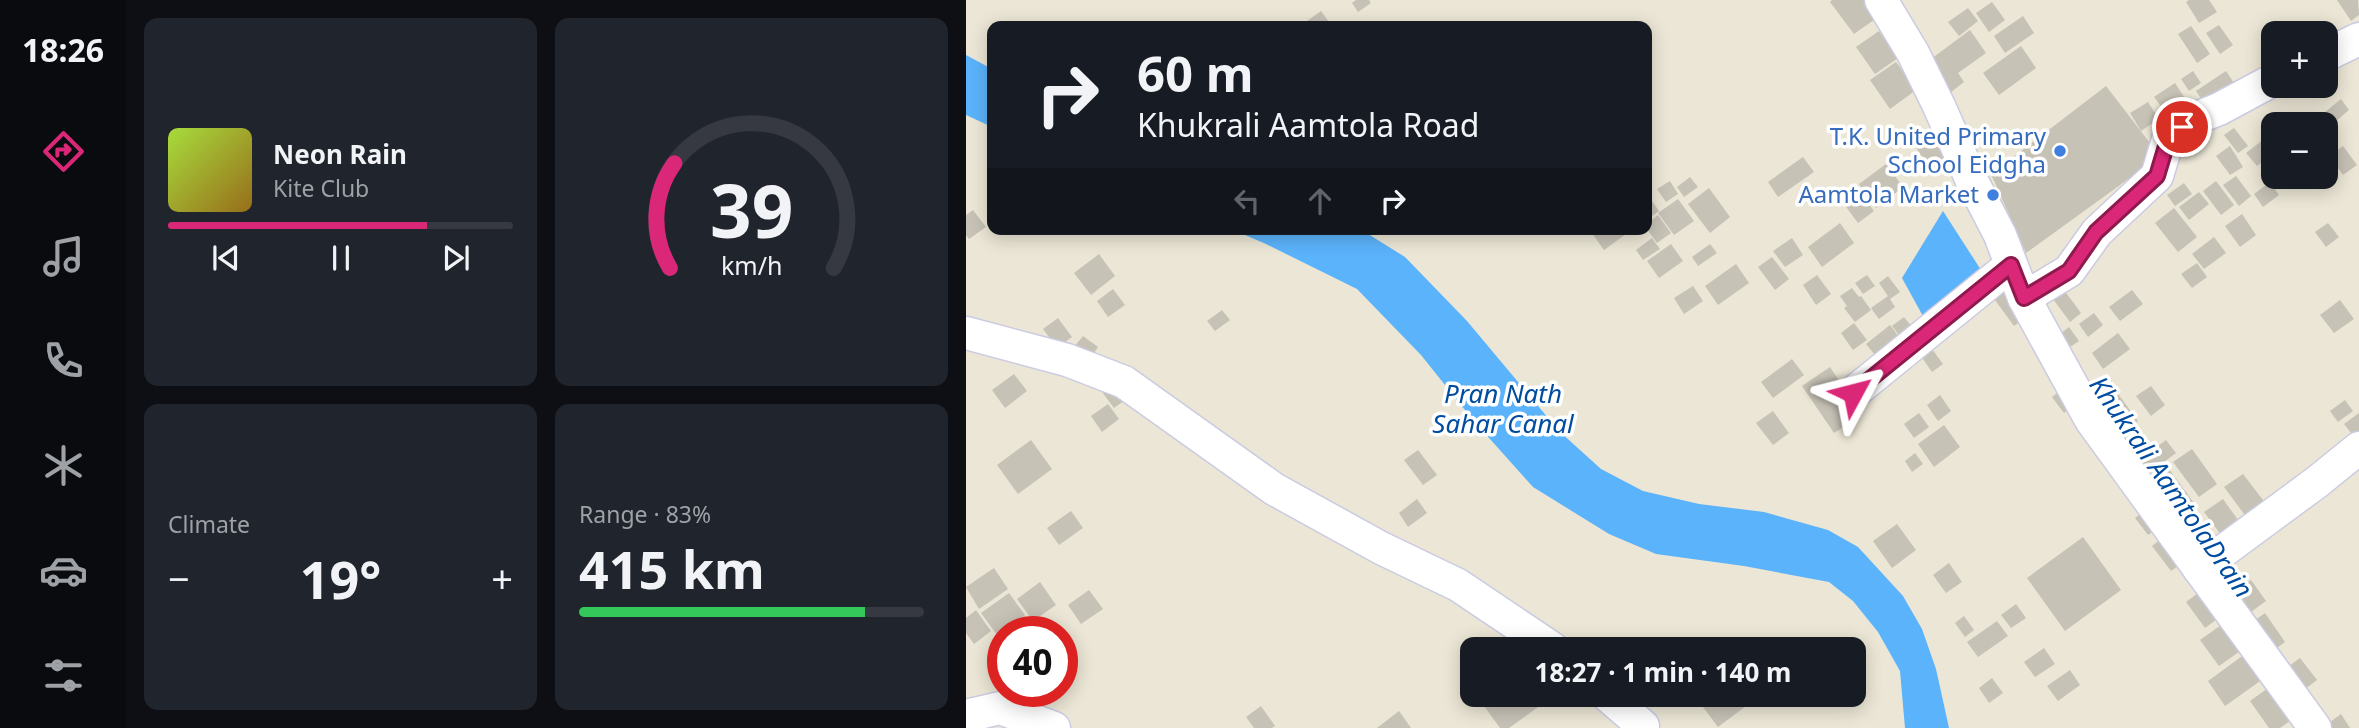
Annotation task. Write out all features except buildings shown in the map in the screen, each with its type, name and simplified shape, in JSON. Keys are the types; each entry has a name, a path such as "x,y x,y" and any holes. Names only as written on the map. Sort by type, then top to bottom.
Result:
{"street":[{"path":"1881,0 1913,54 1939,106 1972,181 2000,235 2024,298 2091,420 2315,728"},
{"path":"2338,49 2359,38"},
{"path":"2024,298 2069,271 2096,232 2157,176 2169,136 2194,119 2261,86"},
{"path":"1853,393 2011,265"},
{"path":"966,333 1067,360 1124,382 1274,489 1381,548 1458,585 1535,637"},
{"path":"2199,569 2359,448"},
{"path":"1621,707 1643,726 1642,728"},
{"path":"966,716 1000,708 1054,728"}],"water":[{"path":"966,55 987,66 987,125 966,115"},
{"path":"1943,211 1981,270 1924,318 1902,278"},
{"name":"Pran Nath Sahar Canal","path":"1245,235 1370,235 1405,257 1467,321 1559,431 1601,469 1643,491 1699,504 1764,512 1828,530 1858,547 1903,596 1922,629 1936,669 1949,728 1905,728 1900,671 1878,632 1853,601 1829,582 1744,566 1656,554 1609,534 1533,487 1473,420 1421,355 1357,289"}],"place":[{"name":"T.K. United Primary School Eidgha","path":"2060,151"},
{"name":"Aamtola Market","path":"1993,195"}],"route":[{"path":"1853,393 1865,386 2011,265 2024,298 2069,271 2096,232 2157,176 2169,136 2182,127"}],"water label":[{"name":"Khukrali AamtolaDrain","path":"2171,487"}]}
